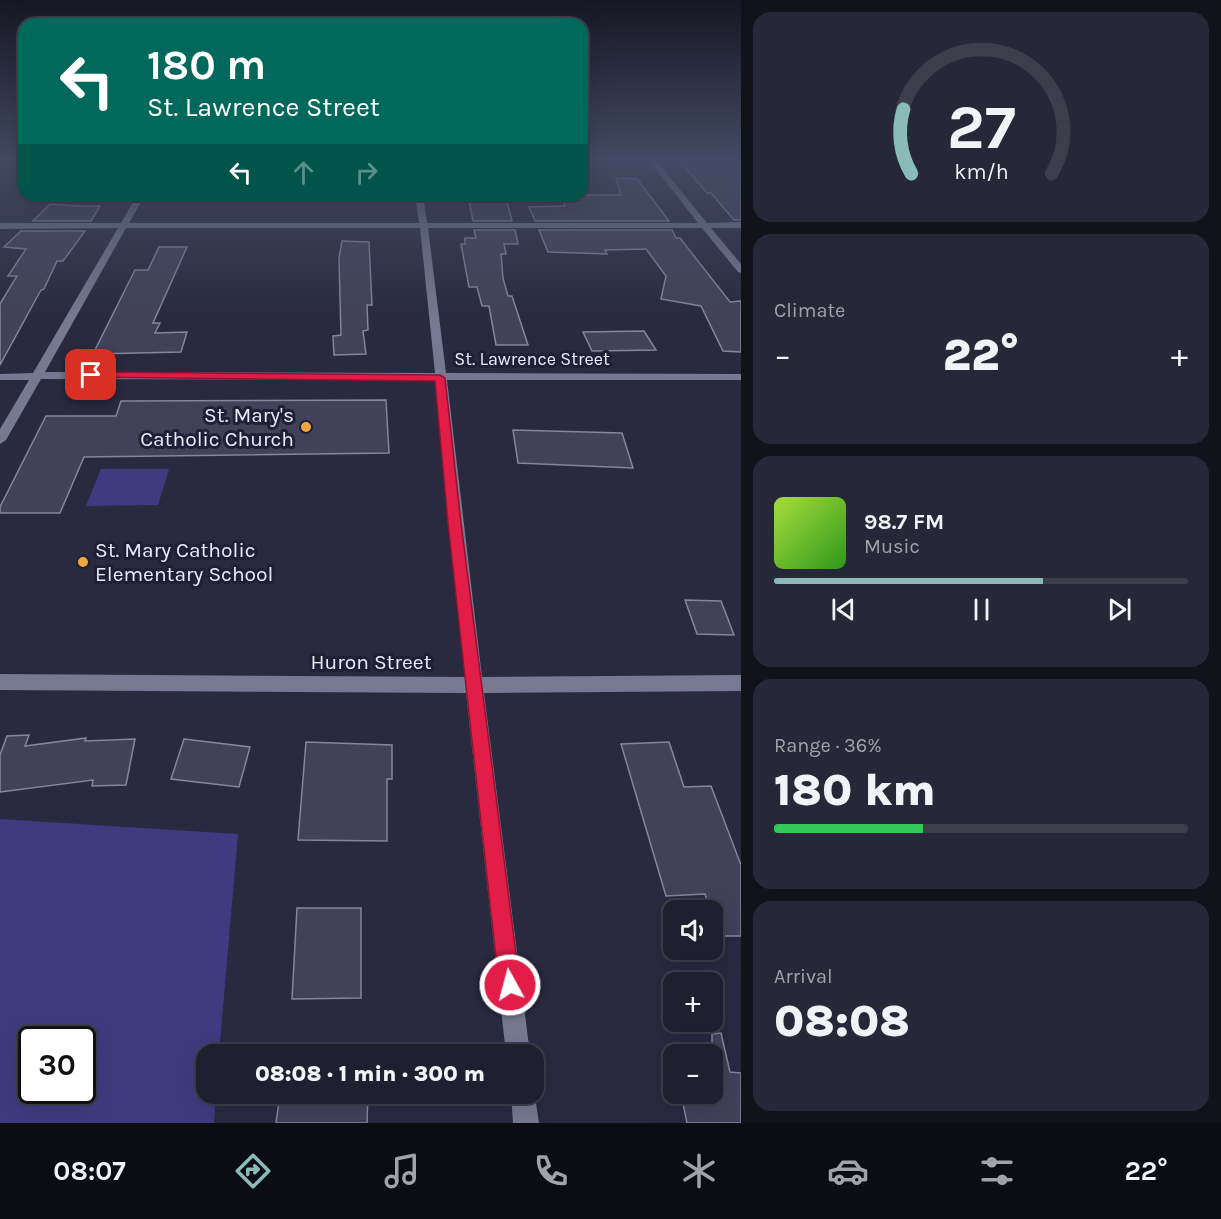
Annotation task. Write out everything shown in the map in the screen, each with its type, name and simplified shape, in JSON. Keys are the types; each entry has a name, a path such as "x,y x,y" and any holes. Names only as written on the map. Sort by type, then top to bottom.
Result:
{"street":[{"path":"0,440 132,211"},
{"path":"422,211 517,1044"},
{"path":"694,211 741,270"},
{"path":"0,226 741,225"},
{"name":"St. Lawrence Street","path":"0,377 741,377"},
{"name":"Huron Street","path":"0,682 474,685 741,683"},
{"path":"524,1104 526,1123"}],"shaded area":[{"path":"101,469 169,469 158,505 86,506"},
{"path":"0,819 238,834 220,1044 196,1044 196,1104 215,1104 214,1123 0,1123"}],"building":[{"path":"43,211 97,211 91,221 33,221"},
{"path":"471,211 510,211 512,221 473,221"},
{"path":"531,211 662,211 669,221 535,221"},
{"path":"727,211 741,211 741,220 734,220"},
{"path":"474,230 515,230 518,244 504,244 506,254 501,254 503,278 508,296 512,296 528,345 496,345 489,306 482,306 477,287 469,287 461,244 465,244 465,238 476,238"},
{"path":"539,230 672,230 676,238 680,238 730,302 741,301 741,352 723,351 701,306 661,299 666,276 646,249 605,250 607,254 548,252"},
{"path":"21,231 85,231 63,261 57,261 44,289 41,290 0,365 0,304 17,276 8,276 26,249 4,247"},
{"path":"342,241 369,242 372,305 367,305 368,330 363,331 366,354 334,355 333,336 341,335 339,258"},
{"path":"159,247 187,247 153,323 160,323 155,333 187,332 181,352 93,354 135,270 148,270"},
{"path":"644,331 656,350 592,351 583,332"},
{"path":"386,400 389,453 84,457 60,513 0,513 0,507 46,416 116,416 121,401"},
{"path":"513,430 622,433 633,468 518,463"},
{"path":"685,600 721,601 734,635 697,634"},
{"path":"29,735 25,746 86,738 85,741 135,739 126,785 92,786 93,780 0,792 0,755 7,736"},
{"path":"184,739 250,747 239,787 171,779"},
{"path":"306,742 392,745 392,779 387,779 387,841 298,840"},
{"path":"669,742 684,787 711,786 741,865 741,936 723,936 723,900 707,900 705,894 666,896 621,744"},
{"path":"297,908 361,908 361,998 292,999"},
{"path":"721,1033 730,1072 741,1073 741,1123 687,1123 683,1104 723,1104 723,1044 712,1044 712,1034"},
{"path":"279,1104 368,1104 367,1123 276,1123"}],"place":[{"name":"St. Mary's Catholic Church","path":"306,427"},
{"name":"St. Mary Catholic Elementary School","path":"83,562"}],"route":[{"path":"91,375 440,378 454,523 510,985"}]}
